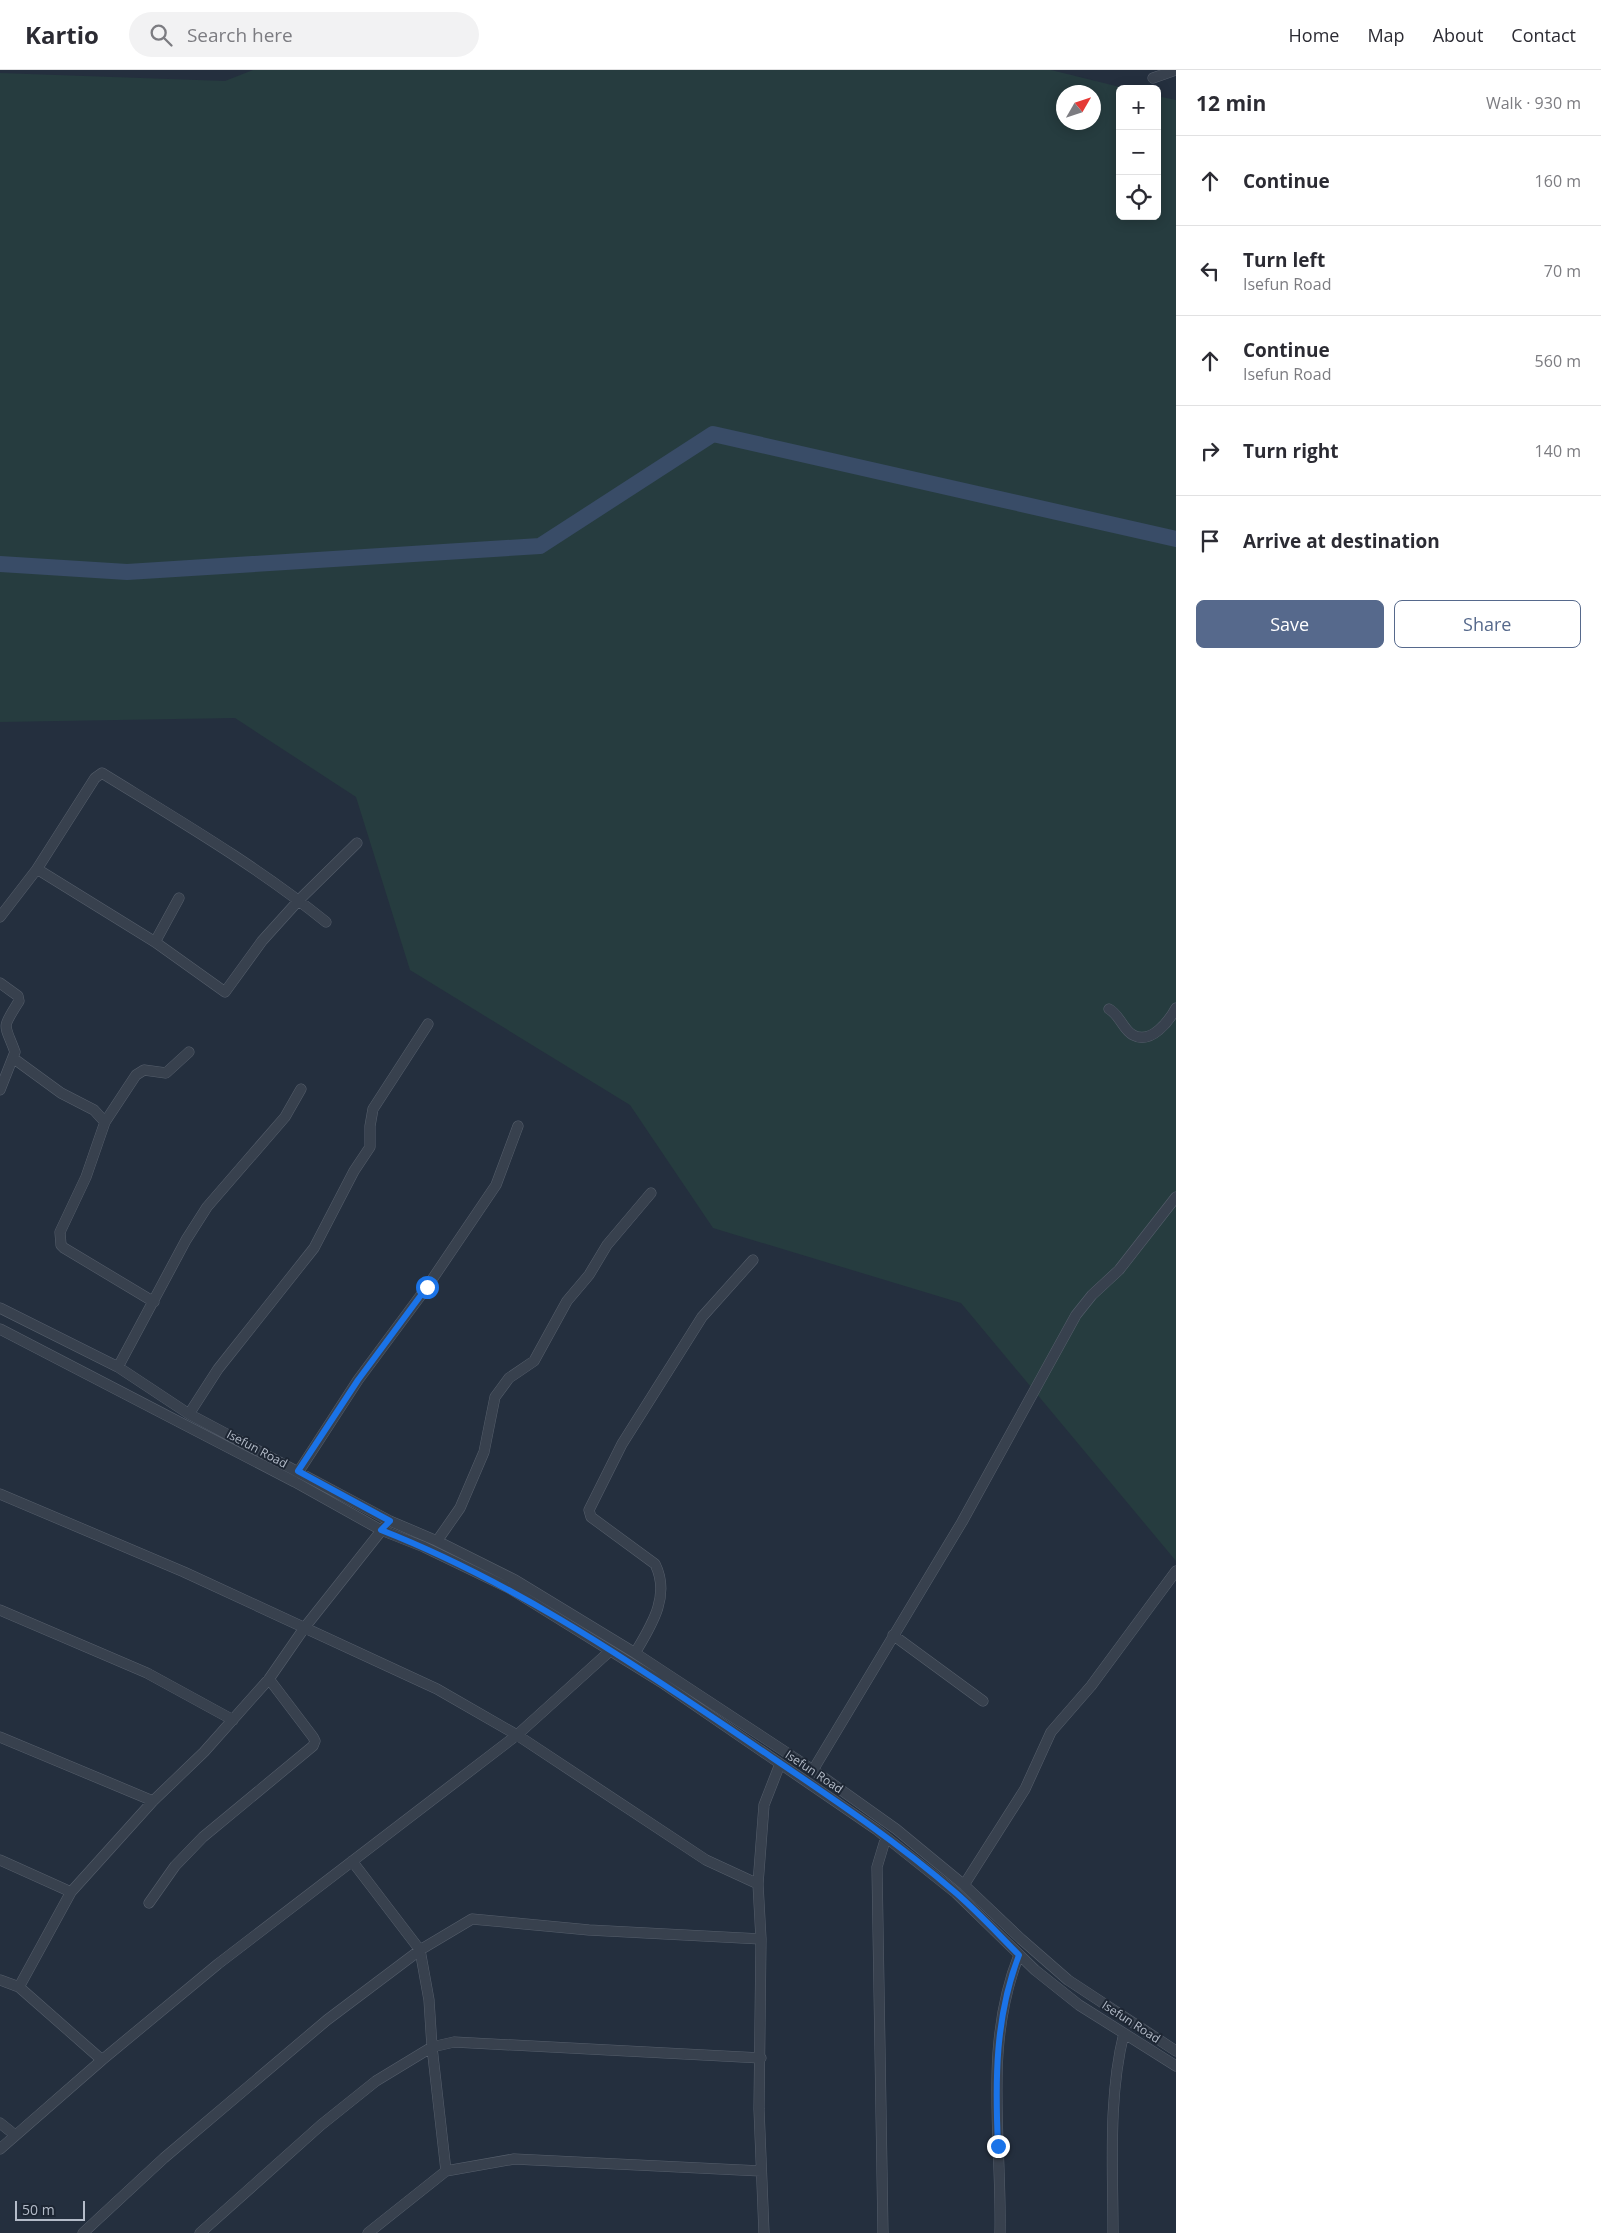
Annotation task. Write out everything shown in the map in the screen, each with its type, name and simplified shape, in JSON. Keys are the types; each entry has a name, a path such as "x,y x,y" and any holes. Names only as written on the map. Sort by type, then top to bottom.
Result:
{"street":[{"path":"1154,78 1176,70"},
{"path":"0,918 37,869 95,778 102,773 191,828 299,900 326,922"},
{"path":"37,869 155,942 225,992 262,941 299,900 357,843"},
{"path":"155,942 179,898"},
{"path":"0,983 18,996 19,1001 5,1025 15,1052 0,1090"},
{"path":"1109,1009 1134,1036 1145,1038 1162,1028 1176,1008"},
{"path":"189,1414 218,1369 314,1248 354,1171 370,1148 370,1126 374,1109 428,1024"},
{"path":"154,1302 102,1272 61,1245 60,1232 86,1177 105,1122 136,1075 144,1070 166,1073 189,1052"},
{"path":"13,1058 61,1093 94,1110 105,1122"},
{"path":"118,1367 186,1240 207,1207 285,1117 301,1089"},
{"path":"298,1471 358,1380 433,1280 492,1192 518,1126"},
{"path":"437,1541 460,1508 484,1452 495,1397 509,1378 534,1361 567,1301 589,1275 607,1245 651,1193"},
{"path":"813,1770 984,1482 1076,1315 1092,1295 1119,1270 1176,1197"},
{"path":"635,1653 657,1616 660,1589 659,1573 655,1564 591,1517 589,1510 622,1444 702,1317 753,1260"},
{"name":"Isefun Road","path":"0,1308 118,1367 189,1414 390,1521 437,1541 515,1580 635,1653 813,1770 896,1829 964,1885 1021,1940 1068,1980 1176,2051"},
{"name":"Isefun Road","path":"0,1329 287,1478 381,1530 424,1547 509,1588 661,1682 886,1838 956,1893 1019,1955 1079,2005 1176,2066"},
{"path":"0,1494 184,1572 436,1689 517,1735 706,1860 758,1884"},
{"path":"19,1987 71,1892 153,1801 204,1752 269,1679 306,1627 390,1521"},
{"path":"964,1885 1025,1789 1051,1732 1091,1686 1176,1571"},
{"path":"0,1610 147,1673 233,1720"},
{"path":"893,1635 984,1701"},
{"path":"0,2149 102,2060 218,1964 517,1735 610,1651"},
{"path":"149,1903 175,1866 203,1837 313,1746 315,1741 313,1737 269,1679"},
{"path":"0,1737 153,1801"},
{"path":"764,2233 759,2109 761,1939 758,1884 764,1805 780,1764"},
{"path":"883,2233 877,1867 886,1838"},
{"path":"0,1860 71,1892"},
{"path":"352,1861 420,1950 429,2000 432,2047 446,2171"},
{"path":"82,2233 170,2153 328,2020 420,1950 464,1923 483,1919 589,1930 761,1939"},
{"path":"1000,2233 996,2101 998,2053 1003,2007 1008,1984 1019,1955"},
{"path":"0,1980 19,1987 102,2060"},
{"path":"1113,2233 1113,2155 1117,2060 1124,2033"},
{"path":"200,2233 321,2126 376,2081 432,2047 454,2042 761,2058"},
{"path":"0,2123 15,2135"},
{"path":"368,2233 446,2171 514,2159 761,2171"}],"green space":[{"path":"253,70 1051,70 1116,86 1116,220 1161,220 1161,97 1176,100 1176,1561 961,1303 713,1228 630,1105 410,970 356,797 235,718 0,722 0,73 225,81"}],"waterway":[{"path":"0,564 127,572 540,546 713,434 1176,539"}],"route":[{"path":"427,1287 358,1380 298,1471 390,1521 381,1530 424,1547 509,1588 661,1682 877,1830 956,1893 1019,1955 1008,1984 1003,2007 998,2053 996,2101 998,2146"}]}
